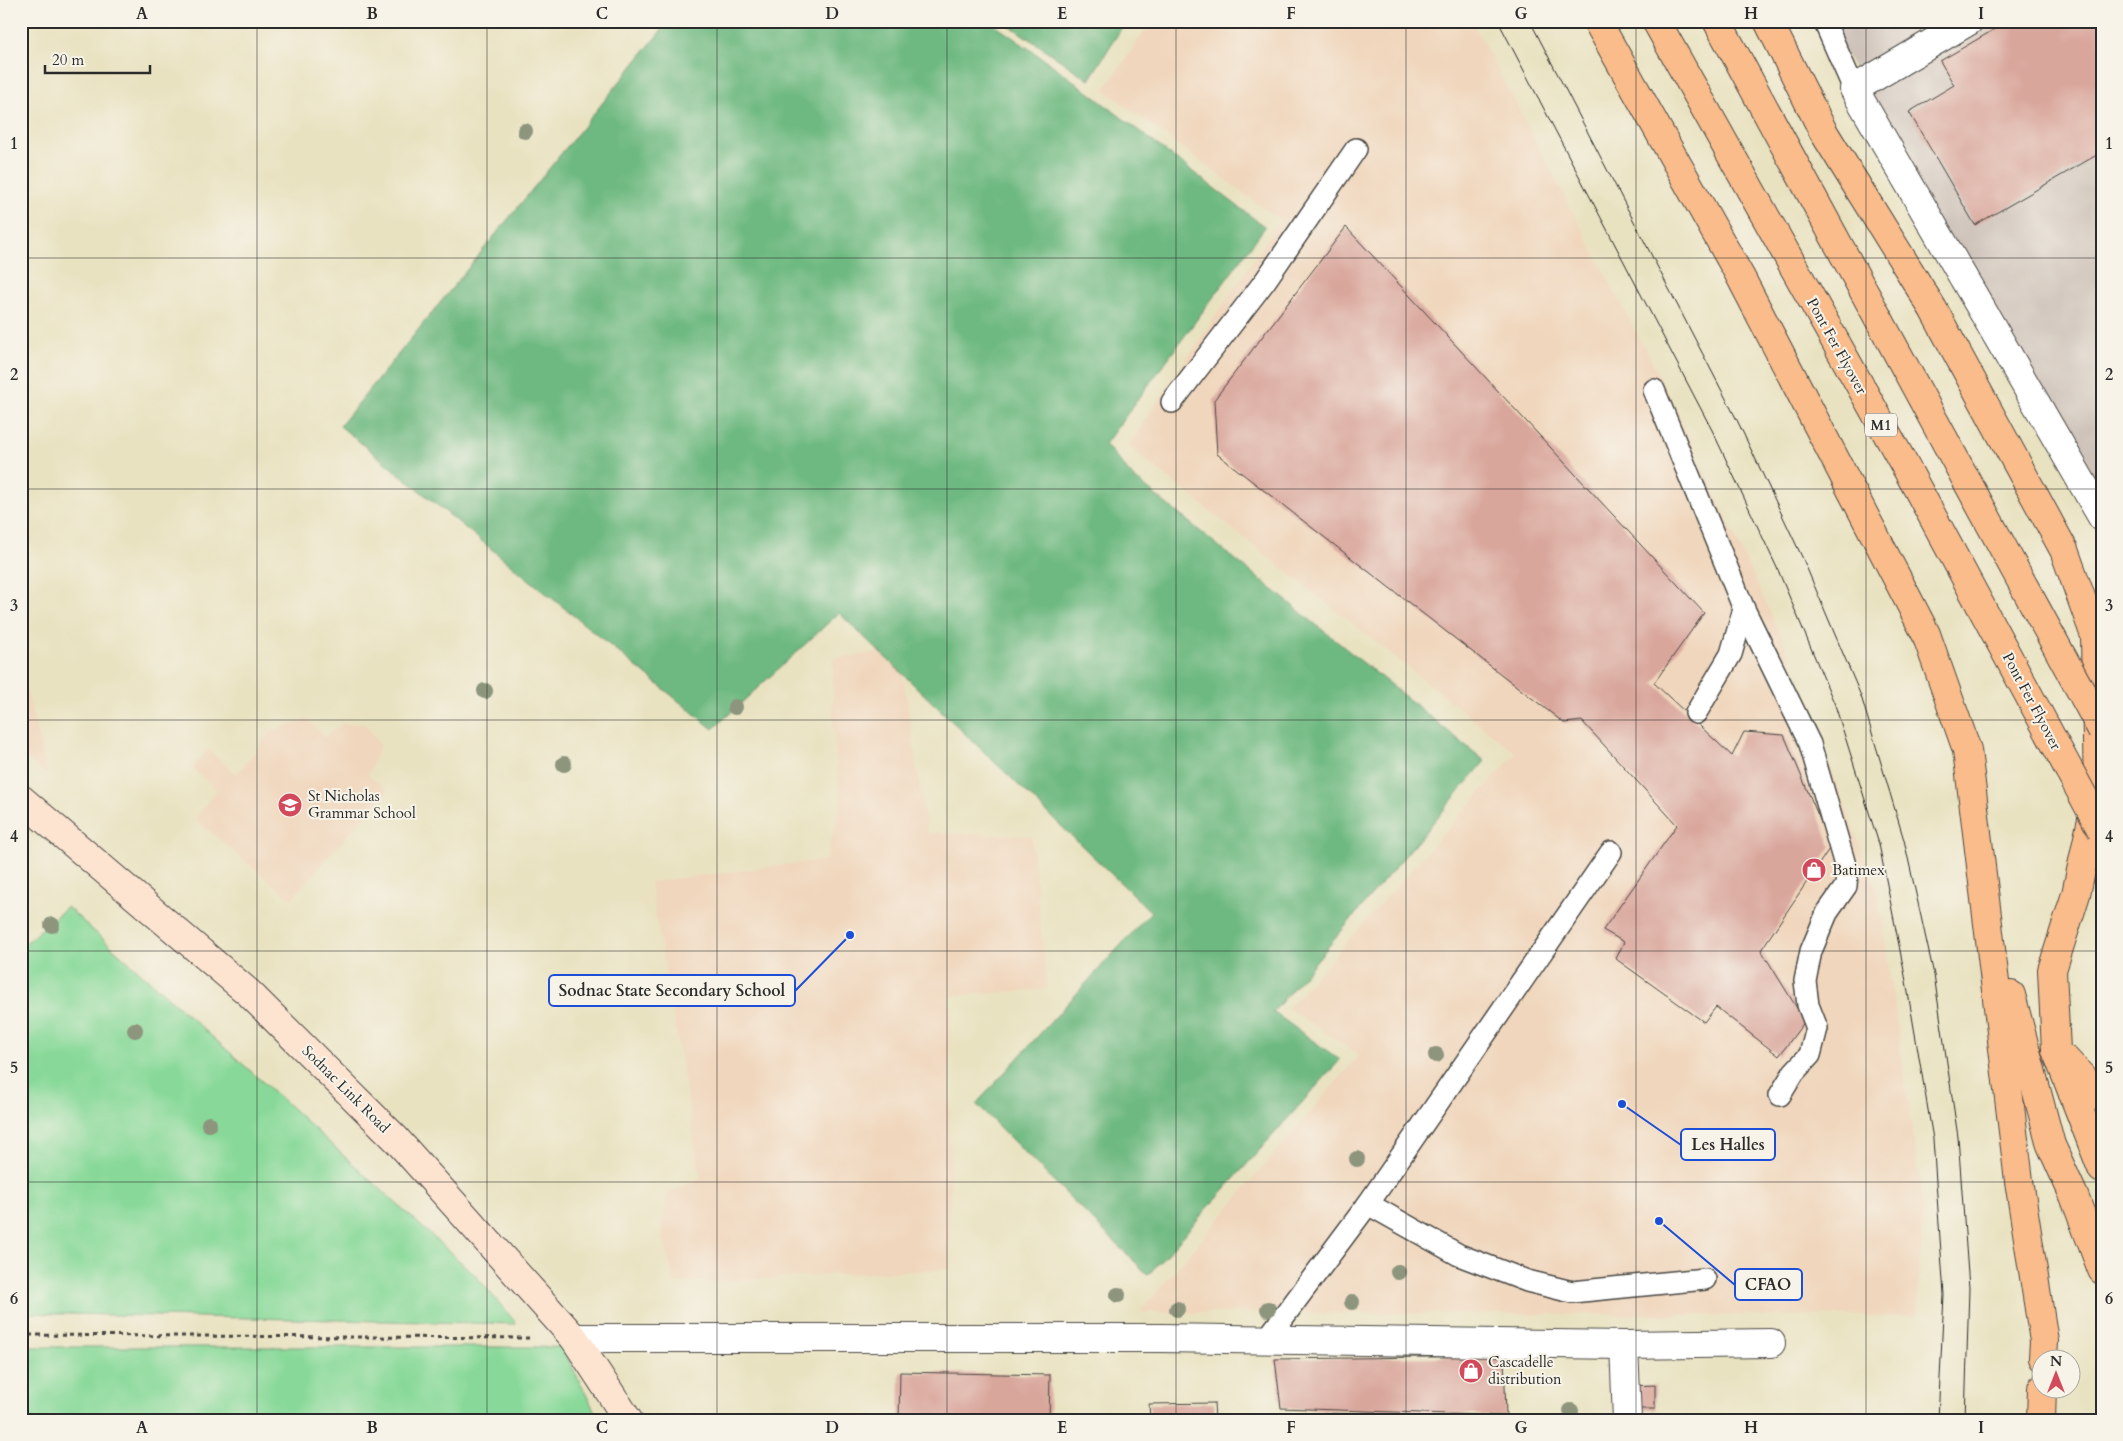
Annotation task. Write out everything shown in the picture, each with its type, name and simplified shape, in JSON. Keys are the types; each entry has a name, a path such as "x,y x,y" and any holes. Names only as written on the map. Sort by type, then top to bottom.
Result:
{"highway":[{"path":"1597,21 1740,276 1926,634 1966,750 2019,1181 2044,1348"},
{"name":"Pont Fer Flyover","path":"1656,21 1908,473 2102,831"},
{"path":"1717,21 2102,730"},
{"path":"1768,21 1823,131 1933,309 2064,550 2095,636 2098,791 2076,894 2052,970 2056,1050 2102,1169"},
{"path":"1985,896 2051,1145 2074,1196 2102,1270"},
{"path":"2056,1050 2102,1098"},
{"path":"2041,1420 2042,1398"}],"main road":[{"name":"Sodnac Link Road","path":"21,799 249,993 396,1139 574,1338 628,1420"}],"street":[{"path":"1969,21 1854,89 2102,517"},
{"path":"574,1338 1267,1339 1624,1345 1771,1343"},
{"path":"1624,1345 1627,1420"}],"lane":[{"path":"1824,21 1854,89"},
{"path":"1172,402 1265,281 1356,149"},
{"path":"1654,390 1744,609 1810,744 1847,872 1846,886 1827,913 1811,951 1805,980 1808,1005 1817,1028 1810,1055 1794,1072 1780,1095"},
{"path":"1696,713 1731,654 1744,609"},
{"path":"1267,1339 1368,1204 1612,852"},
{"path":"1368,1204 1459,1255 1527,1281 1572,1292 1705,1278"}],"path":[{"path":"21,1335 574,1338"}],"shaded area":[{"path":"1152,21 1472,21 1666,389 1782,638 1878,894 1923,1204 1917,1316 1140,1312 1359,1055 1288,1008 1516,753 1128,446 1280,220 1104,90"},
{"path":"1828,21 2102,21 2102,525"},
{"path":"899,649 927,833 1031,836 1047,989 950,996 950,1269 674,1283 662,1228 668,1194 701,1178 650,882 826,860 841,804 833,725 833,659"},
{"path":"21,666 47,775 21,753"},
{"name":"St Nicholas Grammar School","path":"307,719 325,737 342,724 365,724 380,745 368,775 387,790 291,899 195,819 217,790 192,768 208,749 236,775 271,732"}],"green space":[{"path":"669,21 989,21 1058,69 1265,227 1105,444 1133,477 1485,761 1273,1012 1340,1060 1148,1275 976,1104 1151,912 839,613 713,729 340,426"},
{"path":"1003,21 1126,21 1089,80"},
{"path":"67,907 476,1276 517,1324 21,1313 21,947"},
{"path":"21,1347 562,1347 599,1420 21,1420"}],"building":[{"path":"2009,21 2102,21 2102,152 1975,225 1909,112 1954,85 1940,61"},
{"path":"1346,227 1704,613 1654,683 1732,756 1744,732 1784,735 1831,846 1761,950 1805,1021 1779,1056 1716,1007 1704,1022 1616,959 1624,942 1603,930 1677,825 1582,721 1564,723 1217,454 1214,400"},
{"path":"1504,1356 1506,1416 1281,1408 1275,1359"},
{"path":"900,1372 1050,1375 1049,1420 899,1420"},
{"path":"1655,1385 1655,1409 1630,1409 1630,1386"},
{"path":"1214,1403 1215,1420 1150,1420 1149,1404"},
{"path":"1323,1413 1354,1414 1354,1420 1323,1420"},
{"path":"1144,1416 1144,1420 1086,1420 1086,1418"}],"tram line":[{"path":"1498,21 1713,432 1778,570 1835,705 1879,844 1906,981 1933,1139 1944,1295 1938,1420"},
{"path":"1530,21 1737,420 1803,559 1861,696 1904,840 1934,975 1958,1137 1969,1288 1965,1420"}],"place":[{"name":"St Nicholas Grammar School","path":"290,805"},
{"name":"Batimex","path":"1814,870"},
{"name":"Sodnac State Secondary School","path":"850,935"},
{"name":"Les Halles","path":"1622,1104"},
{"name":"CFAO","path":"1659,1221"},
{"name":"Cascadelle distribution","path":"1471,1371"}]}
